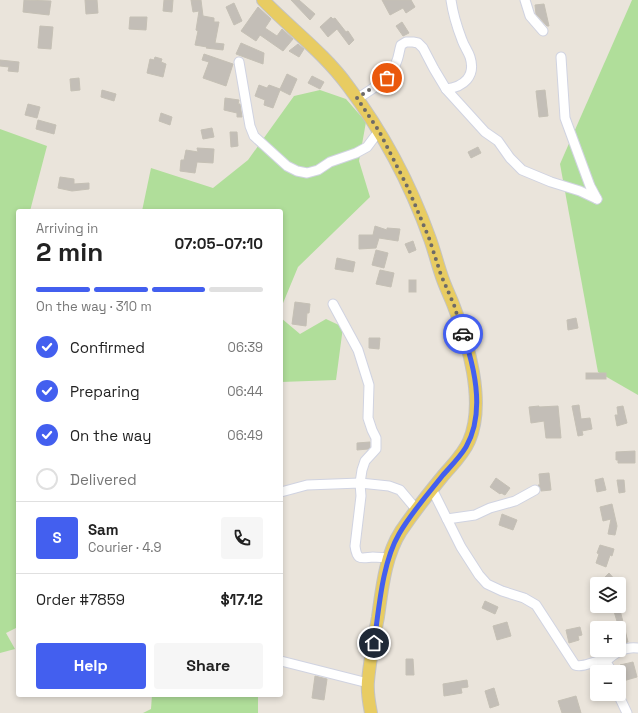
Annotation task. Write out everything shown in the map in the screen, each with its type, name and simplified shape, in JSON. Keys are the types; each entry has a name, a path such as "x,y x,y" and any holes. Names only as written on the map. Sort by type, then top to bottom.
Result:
{"main road":[{"path":"263,0 331,64 357,98 379,131 408,188 429,238 465,340 474,377 476,411 472,433 466,448 416,509 399,534 389,558 368,683 371,713"}],"street":[{"path":"446,89 456,88 464,84 470,76 472,69 470,58 462,41 453,13 451,0"},
{"path":"525,0 530,16 543,31"},
{"path":"357,98 387,78 396,64 401,45 406,42 418,43 423,48 446,89 485,132 498,141 522,170 551,182 580,190 597,199 590,186 565,118 561,57"},
{"path":"239,62 250,126 254,136 292,169 307,172 318,170 330,162 356,153 367,147 379,131"},
{"path":"334,304 358,350 369,385 368,418 376,438 376,449 365,461 362,470 360,483 361,496 355,546 356,553 358,557 363,559 374,557 389,558"},
{"path":"283,491 307,485 360,483 389,486 400,490 416,509"},
{"path":"432,489 461,547 479,575 487,584 502,591 524,598 536,605 575,665 580,666 600,660 608,665"},
{"path":"446,519 475,515 490,508 515,501 535,490"},
{"path":"605,662 616,652 630,647 638,648"},
{"path":"283,662 368,683"},
{"path":"621,701 627,713"}],"green space":[{"path":"632,0 638,0 638,395 598,372 560,164"},
{"path":"320,90 346,99 366,122 359,161 370,197 298,267 283,303 283,209 142,209 151,168 213,188 248,160 294,96"},
{"path":"0,129 47,146 31,209 16,209 16,628 6,633 15,649 0,653"},
{"path":"326,319 343,327 336,380 283,382 283,320 300,334"},
{"path":"152,697 258,697 258,713 143,713 151,709"}],"building":[{"path":"24,0 51,1 49,15 23,12"},
{"path":"85,0 97,0 98,13 86,14"},
{"path":"164,0 173,0 172,12 163,11"},
{"path":"191,0 201,0 203,16 214,18 214,22 219,22 215,43 224,44 223,50 195,45 198,31 196,30 199,11 193,12"},
{"path":"291,0 299,0 315,14 310,20"},
{"path":"382,0 411,0 415,7 406,13 403,8 390,15"},
{"path":"234,3 242,21 234,25 226,7"},
{"path":"544,4 549,26 547,26 536,14 535,5"},
{"path":"258,7 271,19 265,28 277,36 282,29 293,39 283,51 260,35 256,41 241,31"},
{"path":"130,17 147,17 146,30 129,29"},
{"path":"331,17 333,19 335,18 346,32 348,31 354,40 349,45 337,29 328,37 320,27"},
{"path":"402,22 409,33 403,36 396,26"},
{"path":"40,26 53,27 51,49 38,48"},
{"path":"241,43 264,53 263,64 236,54"},
{"path":"298,44 304,49 299,57 289,51"},
{"path":"204,54 233,64 226,86 203,78 209,62 202,60"},
{"path":"155,57 162,59 161,62 166,64 163,77 147,73 150,59 154,60"},
{"path":"0,60 19,62 18,72 8,71 9,67 0,66"},
{"path":"287,74 297,79 290,95 280,90 273,108 264,105 265,100 255,96 259,85 267,88 269,85 280,89"},
{"path":"312,76 324,82 320,89 308,83"},
{"path":"79,78 80,90 71,91 70,79"},
{"path":"102,90 116,94 114,101 101,97"},
{"path":"545,90 548,116 539,117 536,91"},
{"path":"225,98 239,100 238,104 240,104 242,117 237,117 237,113 224,110"},
{"path":"28,104 40,107 37,118 25,115"},
{"path":"161,113 172,117 170,125 159,121"},
{"path":"38,120 56,125 54,134 36,129"},
{"path":"212,128 214,137 203,139 201,130"},
{"path":"230,132 237,132 238,146 231,147"},
{"path":"478,147 481,153 471,158 468,152"},
{"path":"197,148 214,149 213,163 197,162 195,173 180,171 181,160 184,160 186,150 198,152"},
{"path":"60,177 74,179 74,184 89,183 89,189 72,191 58,188"},
{"path":"375,226 387,230 387,228 400,229 398,241 379,238 376,248 359,249 359,235 373,235"},
{"path":"413,241 416,250 409,253 405,244"},
{"path":"376,250 388,253 384,268 372,265"},
{"path":"337,258 355,262 353,272 335,269"},
{"path":"380,270 394,273 391,287 376,284"},
{"path":"409,280 416,280 416,292 409,292"},
{"path":"295,302 310,304 309,313 307,313 306,326 292,324"},
{"path":"576,318 578,328 568,330 567,320"},
{"path":"369,338 380,338 379,349 369,348"},
{"path":"586,373 606,373 606,379 586,379"},
{"path":"579,405 581,419 590,418 592,429 582,431 583,435 578,436 572,406"},
{"path":"558,406 561,438 546,438 544,421 531,423 529,407"},
{"path":"623,406 627,423 617,426 615,415 618,415 617,407"},
{"path":"370,442 370,447 368,449 357,450 357,443"},
{"path":"635,451 635,463 618,463 618,460 616,460 616,452"},
{"path":"549,473 551,490 541,491 538,485 540,485 539,474"},
{"path":"496,478 510,488 505,495 500,494 490,487"},
{"path":"603,478 606,490 597,492 595,480"},
{"path":"617,480 624,480 625,492 619,493"},
{"path":"612,504 617,526 615,535 608,534 611,519 603,521 600,507"},
{"path":"502,514 517,520 513,530 499,525"},
{"path":"600,545 614,549 612,556 610,555 606,567 596,563"},
{"path":"609,573 612,577 605,577"},
{"path":"485,601 498,607 495,614 482,608"},
{"path":"614,613 621,613 623,621 617,621"},
{"path":"507,622 511,636 497,640 493,626"},
{"path":"580,627 582,635 578,636 579,640 569,643 566,630"},
{"path":"406,659 413,659 414,675 406,675"},
{"path":"633,662 637,677 626,680 626,665 620,665"},
{"path":"315,676 327,679 324,700 312,698"},
{"path":"467,680 468,687 461,688 462,693 444,696 443,684"},
{"path":"494,688 499,705 490,708 485,691"},
{"path":"576,696 581,713 562,713 558,701"}],"way so far":[{"path":"387,78 357,98 379,131 408,188 429,238 463,334"}],"route":[{"path":"374,643 386,570 399,534 416,509 458,459 470,440 476,411 476,394 474,377 463,334"}]}
